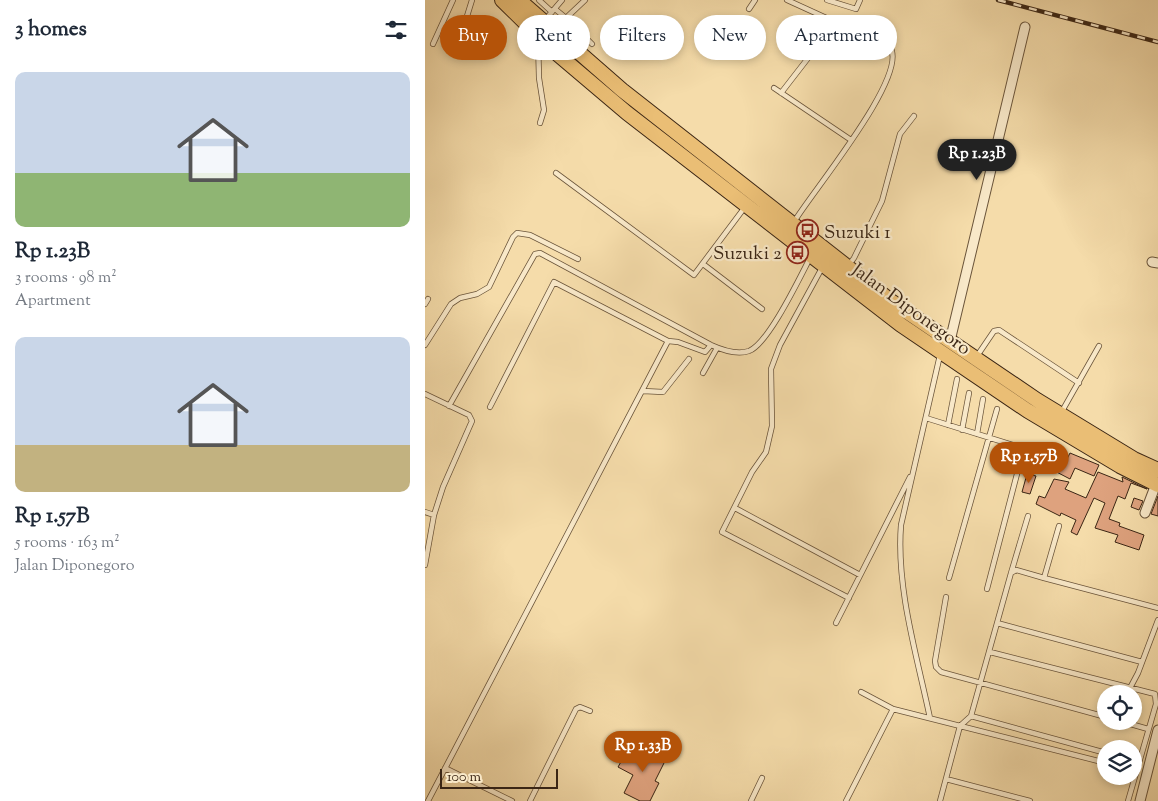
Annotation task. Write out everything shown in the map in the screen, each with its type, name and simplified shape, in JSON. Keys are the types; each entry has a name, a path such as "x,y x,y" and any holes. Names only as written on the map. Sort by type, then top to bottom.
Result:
{"highway":[{"name":"Jalan Diponegoro","path":"502,0 517,15"},
{"name":"Jalan Diponegoro","path":"519,0 550,14 616,86 793,224 814,250"},
{"name":"Jalan Diponegoro","path":"566,60 627,113 784,235 814,250 940,352 1032,405 1061,414 1134,459 1157,480"},
{"name":"Jalan Diponegoro","path":"827,260 847,268 976,359 1032,405 1120,466 1157,480"}],"street":[{"path":"950,341 1025,27"},
{"path":"1145,513 1157,480"},
{"path":"1140,801 1153,729"}],"lane":[{"path":"433,44 453,0"},
{"path":"468,15 473,0"},
{"path":"539,0 550,14 554,15"},
{"path":"550,14 562,0"},
{"path":"569,15 585,0"},
{"path":"749,9 755,0"},
{"path":"787,0 820,15"},
{"path":"827,0 856,9 860,0"},
{"path":"539,60 539,78 544,110 540,123"},
{"path":"781,93 807,60"},
{"path":"784,235 851,140 884,89 892,60"},
{"path":"775,88 851,140"},
{"path":"847,268 855,258 882,201 900,134 914,116"},
{"path":"556,174 692,274 695,274 747,206"},
{"path":"425,345 451,304 460,298 477,294 489,288 513,236 517,233 530,235 578,259"},
{"path":"449,406 535,254 540,253 645,312 717,348 743,352 758,346 776,320 814,250"},
{"path":"827,260 781,345 771,369 770,440 766,452 752,472 723,529 726,536 849,598"},
{"path":"703,264 762,309"},
{"path":"490,407 554,282 668,341 678,342 705,352 711,345"},
{"path":"976,359 997,330 1079,383"},
{"path":"428,801 668,341"},
{"path":"1061,414 1099,346"},
{"path":"703,373 717,348"},
{"path":"930,718 899,561 901,525 940,352"},
{"path":"643,391 663,392 689,359"},
{"path":"948,425 957,379"},
{"path":"962,430 969,393"},
{"path":"425,394 469,415 472,422 443,487 434,515 425,565"},
{"path":"977,434 983,399"},
{"path":"949,578 997,409"},
{"path":"925,418 1019,447 1023,451 987,588"},
{"path":"836,623 914,470"},
{"path":"735,508 860,575"},
{"path":"425,512 434,515"},
{"path":"940,801 960,726 971,716 981,684 1028,516"},
{"path":"1044,578 1059,526"},
{"path":"1011,573 1017,570 1158,608"},
{"path":"946,598 935,661 941,672 1097,716"},
{"path":"1131,685 1158,620"},
{"path":"997,623 1142,662"},
{"path":"990,652 1118,685"},
{"path":"1142,691 1155,694 1157,697 1153,729 1142,750"},
{"path":"861,692 893,709 1097,761"},
{"path":"530,801 576,709 580,707 590,711"},
{"path":"846,801 893,709"},
{"path":"971,716 1097,751"},
{"path":"445,768 512,801"},
{"path":"751,801 762,778"},
{"path":"945,779 1029,801"},
{"path":"1128,801 1132,785"}],"building":[{"path":"1070,453 1099,465 1094,476 1075,468 1070,479 1045,466 1048,460 1059,466 1063,458 1067,459"},
{"path":"1098,472 1123,482 1122,477 1147,489 1131,483 1125,499 1118,496 1109,519 1120,523 1119,526 1144,535 1139,550 1115,542 1118,535 1095,528 1105,503 1094,498 1077,535 1071,532 1076,520 1061,513 1060,516 1036,504 1039,496 1045,498 1054,479 1069,482 1065,489 1086,498"},
{"path":"1027,474 1036,476 1030,494 1022,492"},
{"path":"1158,496 1158,516 1151,514"},
{"path":"1134,498 1143,501 1139,510 1131,507"},
{"path":"645,746 667,757 655,781 659,783 650,801 640,801 624,793 633,775 618,767 626,753 638,759"}],"railway":[{"path":"998,0 1158,42"}],"place":[{"name":"Suzuki 1","path":"808,231"},
{"name":"Suzuki 2","path":"798,252"}]}
